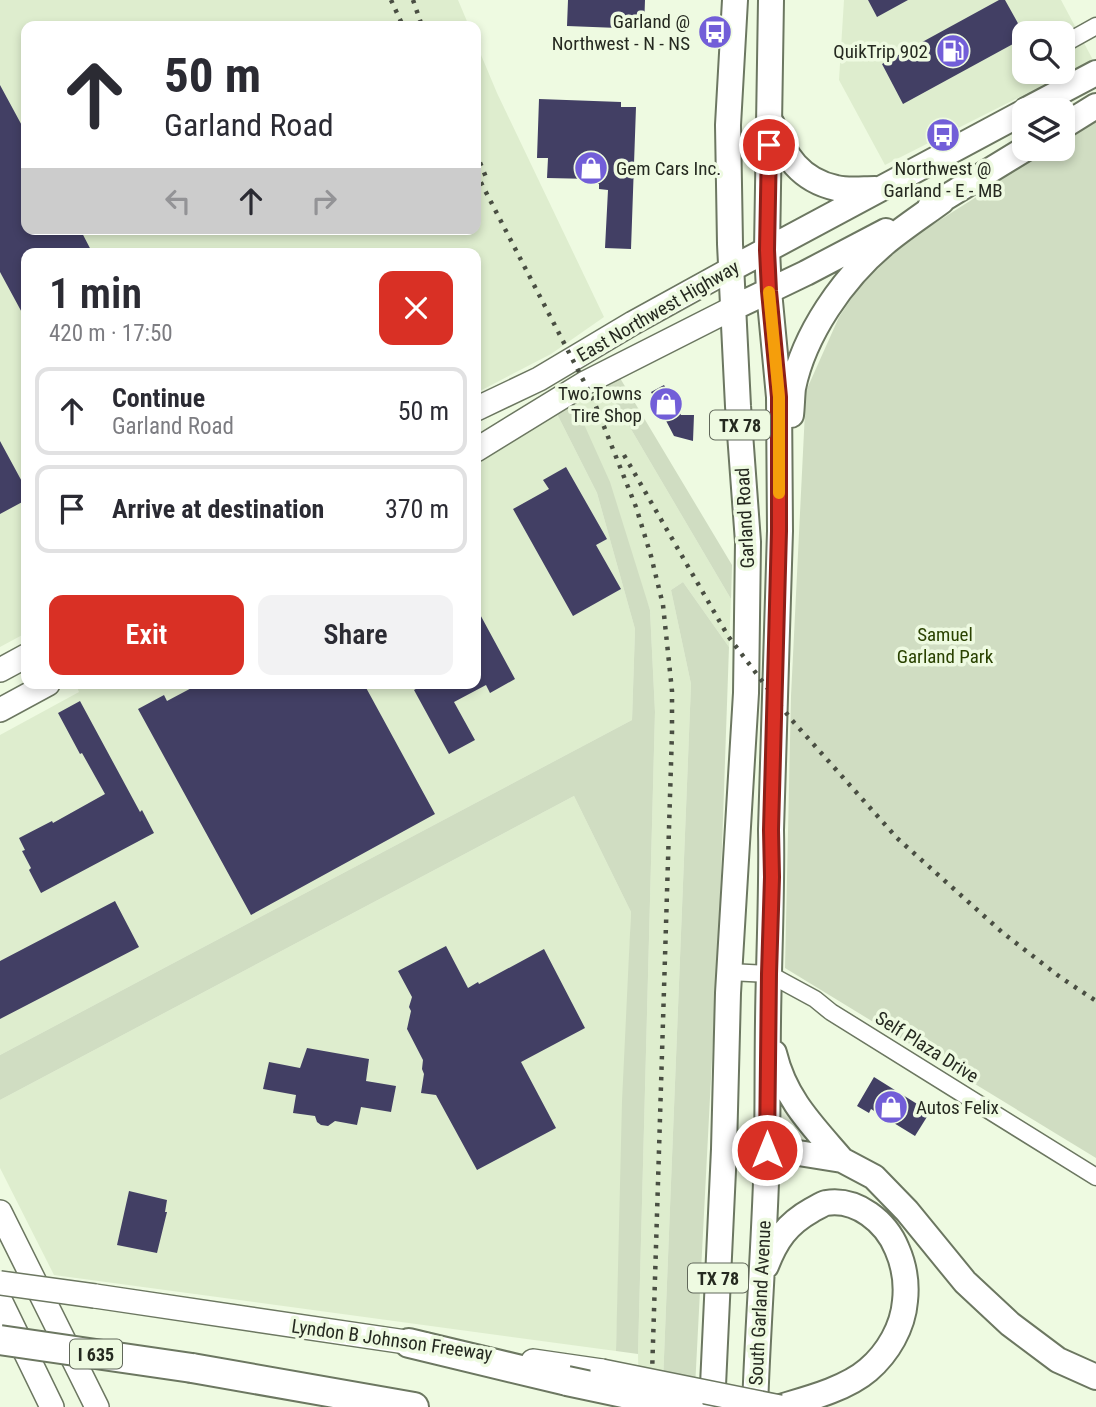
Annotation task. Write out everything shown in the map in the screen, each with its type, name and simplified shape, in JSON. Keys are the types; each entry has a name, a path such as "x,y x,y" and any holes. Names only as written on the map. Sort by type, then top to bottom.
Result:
{"highway":[{"name":"I 635","path":"0,1340 192,1368 414,1407"},
{"path":"409,1343 689,1407"}],"main road":[{"name":"Garland Road","path":"729,983 746,693 748,542 731,269 728,125 735,0"},
{"name":"Garland Road","path":"768,1031 779,531 779,397 767,250 771,0"},
{"name":"East Northwest Highway","path":"1075,75 1096,73"},
{"name":"East Northwest Highway","path":"1041,98 1058,84"},
{"path":"1075,119 1096,106"},
{"path":"769,118 781,147 796,167 815,181 838,189 880,189"},
{"name":"East Northwest Highway","path":"481,407 539,379 633,323 1012,118"},
{"name":"East Northwest Highway","path":"481,447 585,383 806,273 942,201 1012,157"},
{"path":"779,531 793,388 807,345 831,302 855,273 884,243 942,201"},
{"path":"0,670 21,659"},
{"path":"0,710 39,689"},
{"name":"TX 78","path":"712,1407 729,983"},
{"path":"768,1031 779,1072 797,1108 842,1160"},
{"name":"South Garland Avenue","path":"755,1407 763,1273 768,1031"},
{"path":"724,1149 786,1151 842,1160 874,1177 965,1282 1010,1324 1058,1360 1096,1377"},
{"path":"763,1273 774,1245 797,1219 825,1203 850,1203 876,1218 896,1246 905,1272 905,1302 900,1326 887,1350 867,1371 840,1387 781,1407"},
{"path":"0,1212 97,1407"},
{"name":"Lyndon B Johnson Freeway","path":"0,1283 602,1371 781,1407"},
{"path":"0,1300 52,1407"}],"street":[{"path":"1075,38 1096,26"},
{"name":"Self Plaza Drive","path":"729,983 769,974 815,999 1096,1177"}],"shaded area":[{"path":"0,0 458,0 467,21 21,21 21,235 481,235 481,55 604,317 551,354 481,390 481,248 21,248 21,636 0,647"},
{"path":"844,0 1061,0 1072,21 1012,21 1012,84 1045,84 1018,98 1012,98 1012,101 885,165 839,80"},
{"path":"1075,26 1093,60 1075,69"},
{"path":"605,385 731,599 729,647 683,582 671,590 691,684 662,1407 639,1407 638,1354 655,712 650,610 574,402"},
{"path":"556,412 597,493 635,629 632,720 0,1055 0,735 79,692 78,689 481,689 481,455"},
{"path":"574,796 631,912 616,1351 54,1275 0,1168 0,1100"}],"green space":[{"name":"Samuel Garland Park","path":"1096,118 1096,1158 785,968 791,696 806,391 839,317 878,259 989,189 1026,161 1075,161 1075,129"},
{"path":"620,378 732,565 731,599 605,385"},
{"path":"574,402 610,482 650,610 655,712 638,1354 616,1351 622,1101 631,912 574,796 0,1100 0,1055 632,720 635,629 597,493 556,412"},
{"path":"683,582 729,647 720,904 694,1407 662,1407 691,684 671,590"}],"building":[{"path":"568,0 645,0 644,29 567,26"},
{"path":"868,0 908,0 877,17"},
{"name":"QuikTrip 902","path":"999,0 1005,0 1017,21 1012,21 1012,45 903,104 882,64"},
{"path":"0,85 21,124 21,235 83,235 90,248 21,248 21,311 0,272"},
{"name":"Gem Cars Inc.","path":"539,99 621,102 621,107 636,107 631,249 605,248 608,190 599,189 599,184 592,184 592,179 547,178 548,158 537,158"},
{"name":"Two Towns Tire Shop","path":"664,385 681,415 694,415 693,441 674,436 651,392"},
{"path":"0,441 21,480 21,503 0,514"},
{"path":"566,467 607,539 596,545 621,589 573,616 513,509 549,489 543,480"},
{"path":"481,616 515,679 490,693 486,685 481,688"},
{"path":"190,689 367,689 435,814 251,915 138,709 164,695 167,701"},
{"path":"478,689 454,702 475,740 449,754 414,690"},
{"path":"80,701 154,833 41,893 29,870 31,868 19,838 52,821 53,823 105,794 58,713"},
{"path":"115,901 139,947 0,1019 0,961"},
{"path":"446,946 468,988 544,949 585,1028 521,1062 556,1128 477,1170 436,1095 421,1093 423,1060 407,1029 412,997 398,971"},
{"path":"307,1048 369,1059 366,1081 396,1086 391,1112 361,1107 357,1125 335,1121 328,1126 317,1122 315,1116 293,1113 296,1095 263,1089 269,1062 300,1068"},
{"name":"Autos Felix","path":"874,1077 930,1112 915,1136 871,1109 869,1113 857,1106"},
{"path":"129,1191 167,1200 167,1212 157,1253 117,1245"}],"railway":[{"path":"391,0 401,21"},
{"path":"413,0 420,21"},
{"path":"481,165 488,182"},
{"path":"481,183 593,399 636,507 663,605 672,691 672,732 651,1407"},
{"path":"624,455 728,636 790,718 897,838 1003,933 1096,1001"}],"slow traffic":[{"path":"769,292 779,397 779,493"}],"place":[{"name":"Garland @ Northwest - N - NS","path":"715,32"},
{"name":"QuikTrip 902","path":"953,51"},
{"name":"Northwest @ Garland - E - MB","path":"943,135"},
{"name":"Gem Cars Inc.","path":"591,168"},
{"name":"Two Towns Tire Shop","path":"666,404"},
{"name":"Autos Felix","path":"891,1107"}],"route":[{"path":"767,1150 771,830 779,531 779,397 767,250 769,145"}]}
